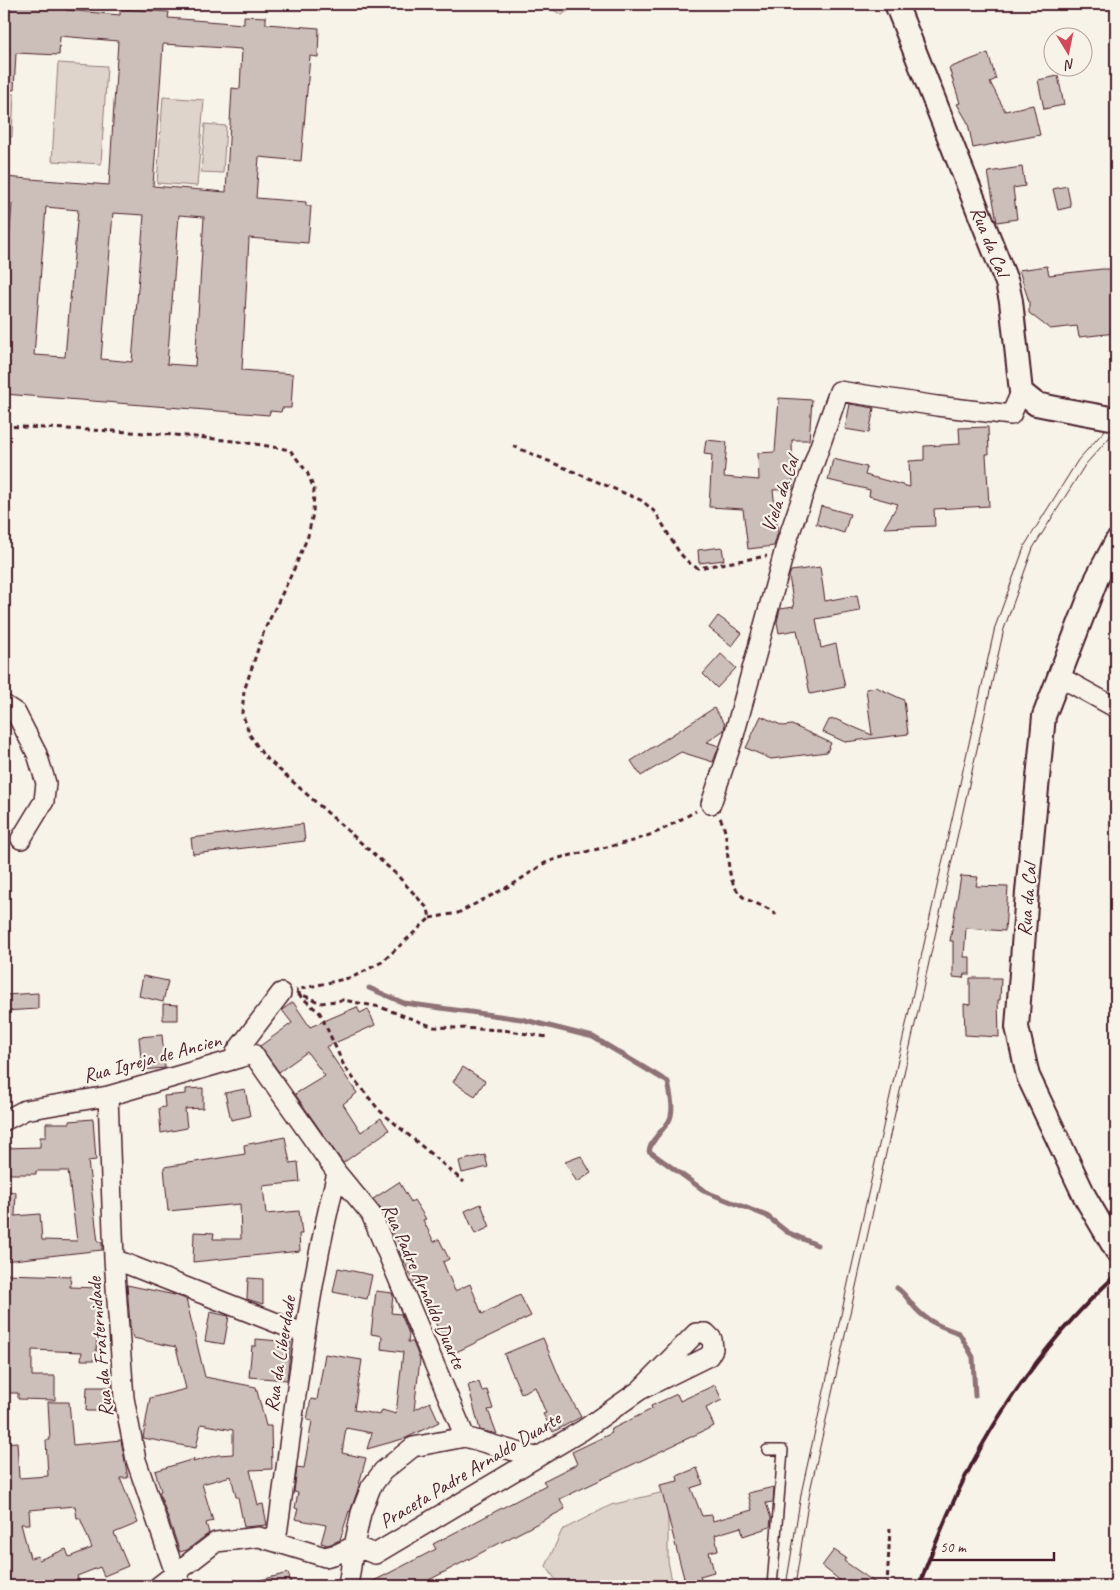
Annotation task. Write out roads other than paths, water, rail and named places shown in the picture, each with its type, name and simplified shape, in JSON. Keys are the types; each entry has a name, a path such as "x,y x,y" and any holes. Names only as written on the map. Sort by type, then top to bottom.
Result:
{"street":[{"name":"Rua da Cal","path":"896,4 1007,283 1011,301 1021,392"},
{"name":"Viela da Cal","path":"711,804 733,739 782,560 839,391 937,406 1011,414 1021,392"},
{"path":"1021,392 1036,404 1116,419"},
{"name":"Rua da Cal","path":"1116,542 1097,578 1044,716 1027,892 1017,1027 1028,1076 1085,1197 1116,1250"},
{"path":"1060,677 1116,708"},
{"path":"4,705 16,713 37,754 46,783 44,801 21,839"},
{"name":"Rua Igreja de Ancien","path":"4,1121 26,1110 108,1096 235,1058 236,1052 287,992"},
{"name":"Rua Padre Arnaldo Duarte","path":"235,1058 253,1054 337,1173 371,1214 465,1437"},
{"name":"Rua da Fraternidade","path":"108,1096 114,1259 124,1398 136,1460 179,1579"},
{"name":"Rua da Liberdade","path":"268,1539 277,1534 305,1334 327,1212 337,1173"},
{"path":"114,1259 305,1334"},
{"name":"Praceta Padre Arnaldo Duarte","path":"354,1546 375,1554 583,1430 640,1390"},
{"path":"348,1586 361,1513 370,1487 383,1471 413,1447 465,1437 535,1457"},
{"path":"159,1586 179,1579 216,1542 259,1537 325,1557 354,1546"},
{"path":"325,1557 348,1586"}],"lane":[{"path":"767,1450 783,1450 772,1586"}],"waterway":[{"path":"369,988 404,1003 521,1019 593,1037 668,1082 672,1102 671,1117 652,1142 649,1151 706,1192 767,1216 787,1232 817,1245"},
{"path":"897,1288 930,1321 959,1333 973,1357 975,1396"}],"tram line":[{"path":"786,1586 802,1489 995,627 1025,545 1078,460 1116,418"},
{"path":"795,1586 810,1491 1004,629 1033,548 1085,465 1116,430"}],"railway":[{"path":"920,1586 926,1566 956,1497 993,1427 1037,1362 1088,1302 1116,1275"}]}
